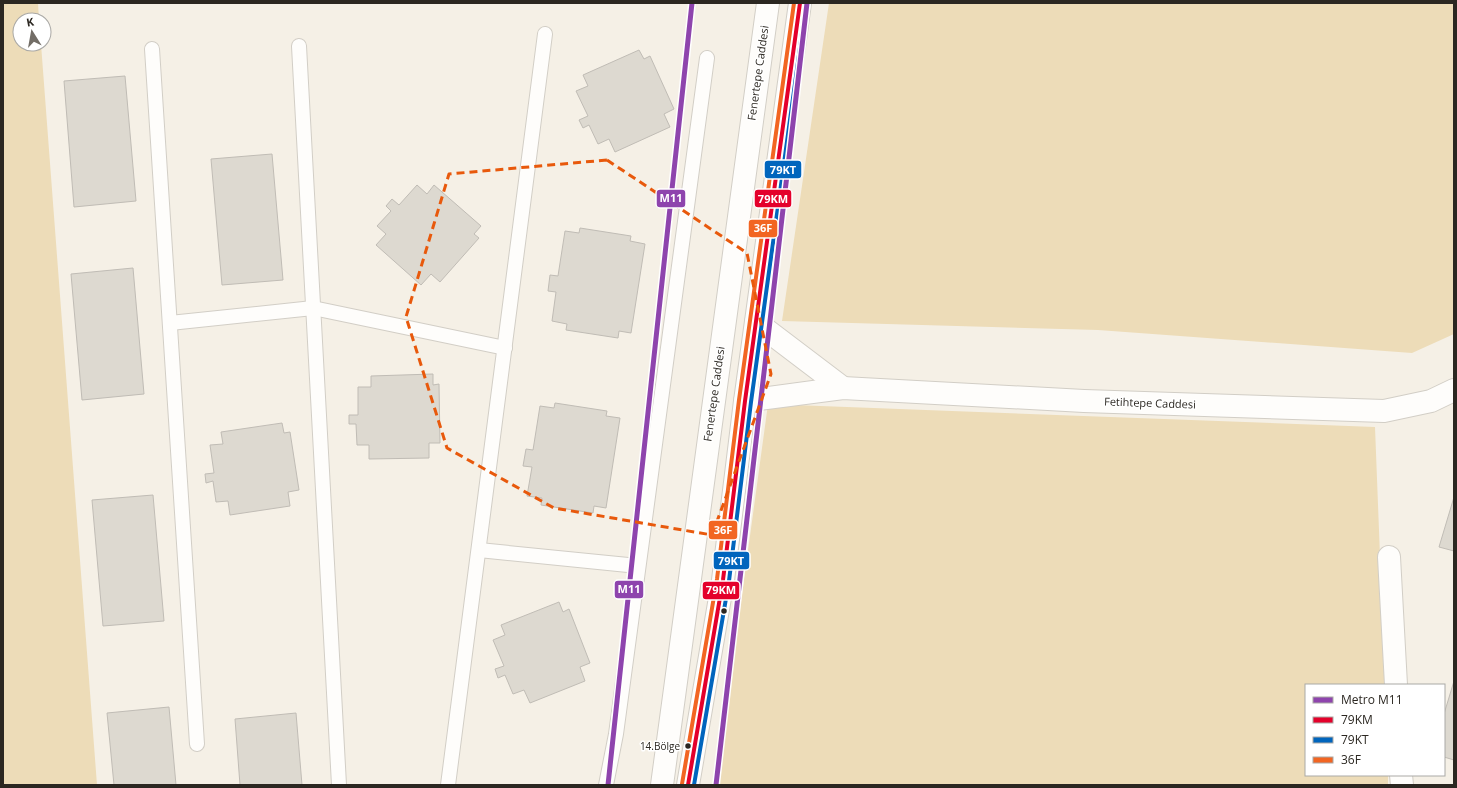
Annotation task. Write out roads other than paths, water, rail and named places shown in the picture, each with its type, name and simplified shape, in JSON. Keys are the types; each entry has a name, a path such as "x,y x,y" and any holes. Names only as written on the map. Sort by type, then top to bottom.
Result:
{"main road":[{"name":"Fenertepe Caddesi","path":"662,785 768,3"},
{"path":"688,785 723,580 745,401 800,3"},
{"path":"756,322 843,388"},
{"name":"Fetihtepe Caddesi","path":"745,401 843,388 1084,401 1384,411 1431,401 1454,390"},
{"path":"1389,557 1396,684"}],"lane":[{"path":"448,785 545,34"},
{"path":"299,46 339,785"},
{"path":"152,49 197,744"},
{"path":"606,785 616,734 707,58"},
{"path":"170,323 313,308 505,348"},
{"path":"479,550 638,566"}],"metro line":[{"name":"M11","path":"608,785 692,3"},
{"name":"M11","path":"716,785 807,3"}],"place":[{"name":"14.Bölge","path":"688,746"}]}
